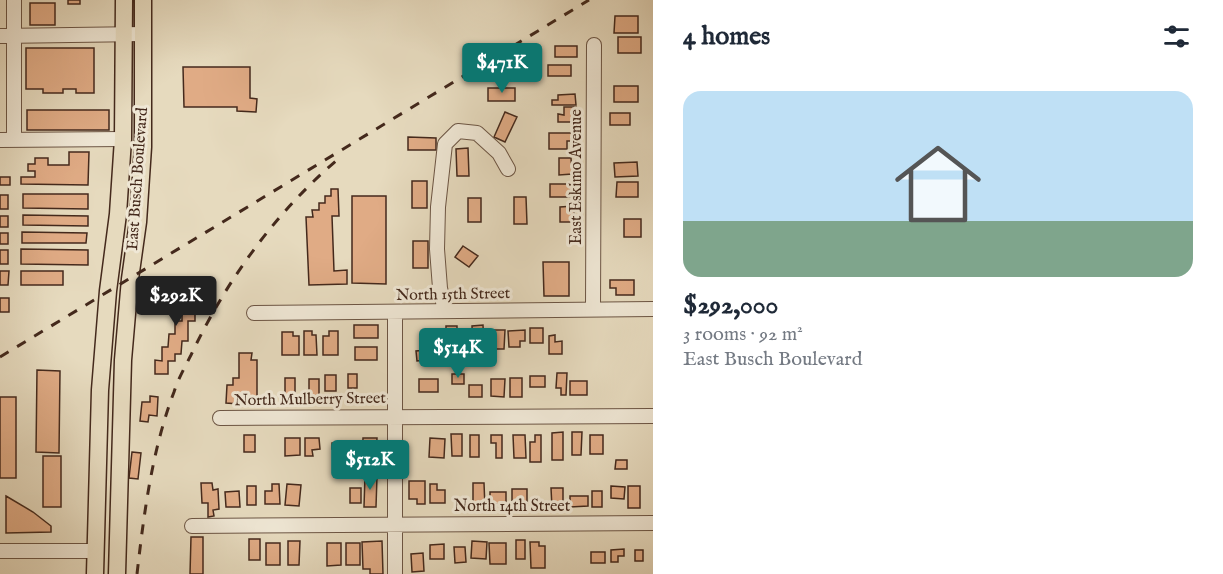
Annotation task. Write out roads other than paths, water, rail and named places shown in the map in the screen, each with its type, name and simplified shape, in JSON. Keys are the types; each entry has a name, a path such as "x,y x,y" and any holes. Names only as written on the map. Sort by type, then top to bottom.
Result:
{"main road":[{"name":"East Busch Boulevard","path":"95,574 100,390 118,214 123,139 124,0"},
{"name":"East Busch Boulevard","path":"117,574 118,469 124,339 143,147 143,0"},
{"path":"121,163 128,174 125,238 135,244"},
{"path":"104,338 111,344 112,350 109,451 118,469"},
{"path":"96,551 101,551 105,555 106,574"}],"street":[{"path":"14,0 7,35 7,140 123,139"},
{"path":"7,35 143,34"},
{"name":"East Eskimo Avenue","path":"593,309 594,45"},
{"path":"445,311 440,288 437,249 441,165 445,144 458,132 477,133 499,153 507,169"},
{"name":"North 15th Street","path":"254,313 653,309"},
{"path":"394,574 395,313"},
{"name":"North Mulberry Street","path":"220,418 653,416"},
{"name":"North 14th Street","path":"192,526 653,523"},
{"path":"0,551 96,551"}],"railway":[{"path":"0,357 589,0"},
{"path":"137,574 154,459 166,414 182,373 220,301 254,250 293,202 337,160"}]}
